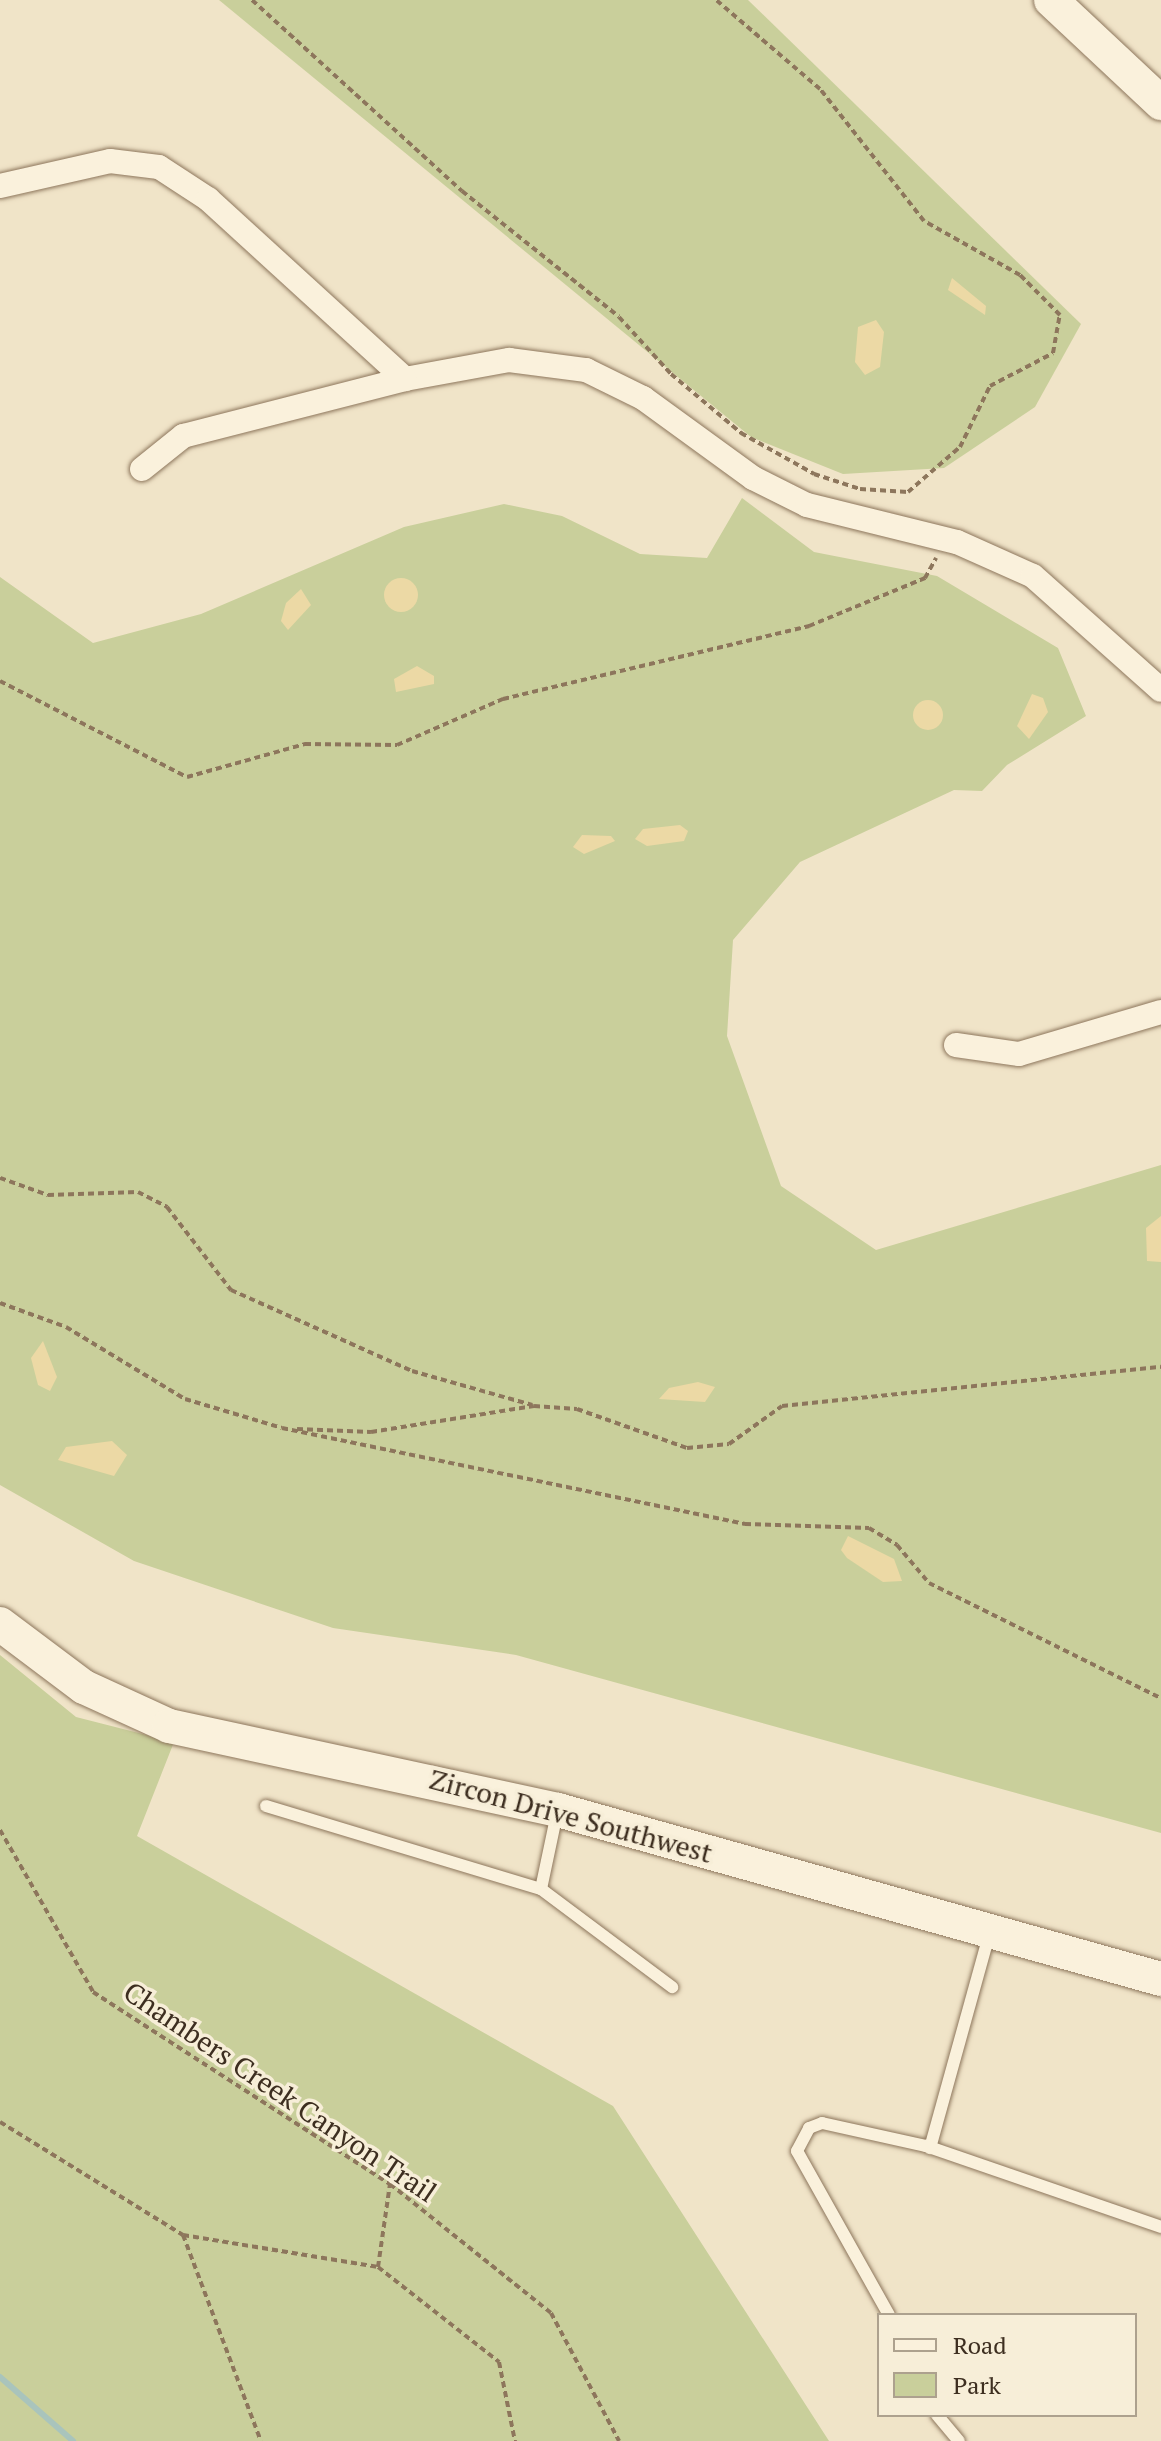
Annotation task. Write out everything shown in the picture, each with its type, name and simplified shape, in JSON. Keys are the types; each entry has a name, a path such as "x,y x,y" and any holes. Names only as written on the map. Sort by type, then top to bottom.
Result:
{"street":[{"path":"1051,0 1161,103"},
{"path":"0,186 110,161 159,167 208,199 405,379"},
{"path":"142,469 183,436 405,379 509,360 586,370 643,398 753,478 807,505 988,552 1033,576 1161,690"},
{"path":"956,1045 1019,1054 1161,1012"},
{"name":"Zircon Drive Southwest","path":"0,1624 135,1715 558,1810 1161,1979"}],"lane":[{"path":"266,1806 541,1889 672,1987"},
{"path":"541,1889 558,1810"},
{"path":"930,2148 990,1931"},
{"path":"888,2313 797,2151 809,2128 822,2123 930,2148 1161,2227"},
{"path":"939,2417 959,2441"}],"path":[{"path":"252,0 462,191 619,317 671,374 741,433 814,474 860,489 908,492 960,447 990,386 1053,353 1060,315 1020,275 924,221 820,89 716,0"},
{"path":"0,681 187,777 305,744 397,745 503,699 809,626 925,578 937,538"},
{"path":"0,1178 48,1195 138,1192 167,1207 231,1290 412,1371 534,1406 577,1409 687,1448 729,1444 782,1406 1161,1367"},
{"path":"0,1303 66,1327 185,1399 282,1428 745,1524 869,1528 897,1545 929,1583 1161,1698"},
{"path":"282,1428 371,1432 534,1406"},
{"name":"Chambers Creek Canyon Trail","path":"0,1830 93,1992 390,2184 551,2313 619,2441"},
{"path":"0,2122 183,2235 378,2267 499,2362 515,2441"},
{"path":"378,2267 390,2184"},
{"path":"183,2235 261,2441"}],"green space":[{"path":"219,0 748,0 1081,324 1035,407 944,468 843,474 751,437"},
{"path":"742,498 814,552 937,576 1058,648 1086,716 1007,765 982,791 954,790 800,862 733,940 727,1036 781,1186 876,1250 1161,1165 1161,1833 516,1655 333,1628 134,1561 0,1485 0,577 93,643 201,614 404,527 504,504 562,516 640,554 707,558"},
{"path":"0,1655 76,1717 174,1742 137,1836 613,2106 829,2441 0,2441"}],"sand":[{"path":"952,278 986,306 985,315 948,290"},
{"path":"876,320 884,332 880,367 865,375 855,362 858,327"},
{"path":"401,578 413,583 418,595 413,607 401,612 389,607 384,595 389,583"},
{"path":"301,589 311,605 288,630 281,621 286,603"},
{"path":"417,666 434,676 434,684 396,692 394,679"},
{"path":"1032,694 1043,698 1048,712 1029,739 1017,726"},
{"path":"928,700 939,704 943,715 939,726 928,730 917,726 913,715 917,704"},
{"path":"680,825 688,831 684,841 647,846 635,839 643,829"},
{"path":"582,835 611,836 615,841 584,854 573,847"},
{"path":"1161,1216 1161,1262 1147,1261 1146,1228"},
{"path":"43,1341 57,1377 50,1391 38,1385 31,1358"},
{"path":"698,1382 715,1387 705,1402 659,1399 669,1388"},
{"path":"112,1441 127,1455 114,1476 58,1460 66,1447"},
{"path":"848,1536 894,1559 902,1581 883,1582 847,1558 841,1550"}],"waterway":[{"path":"0,2377 73,2441"}]}
